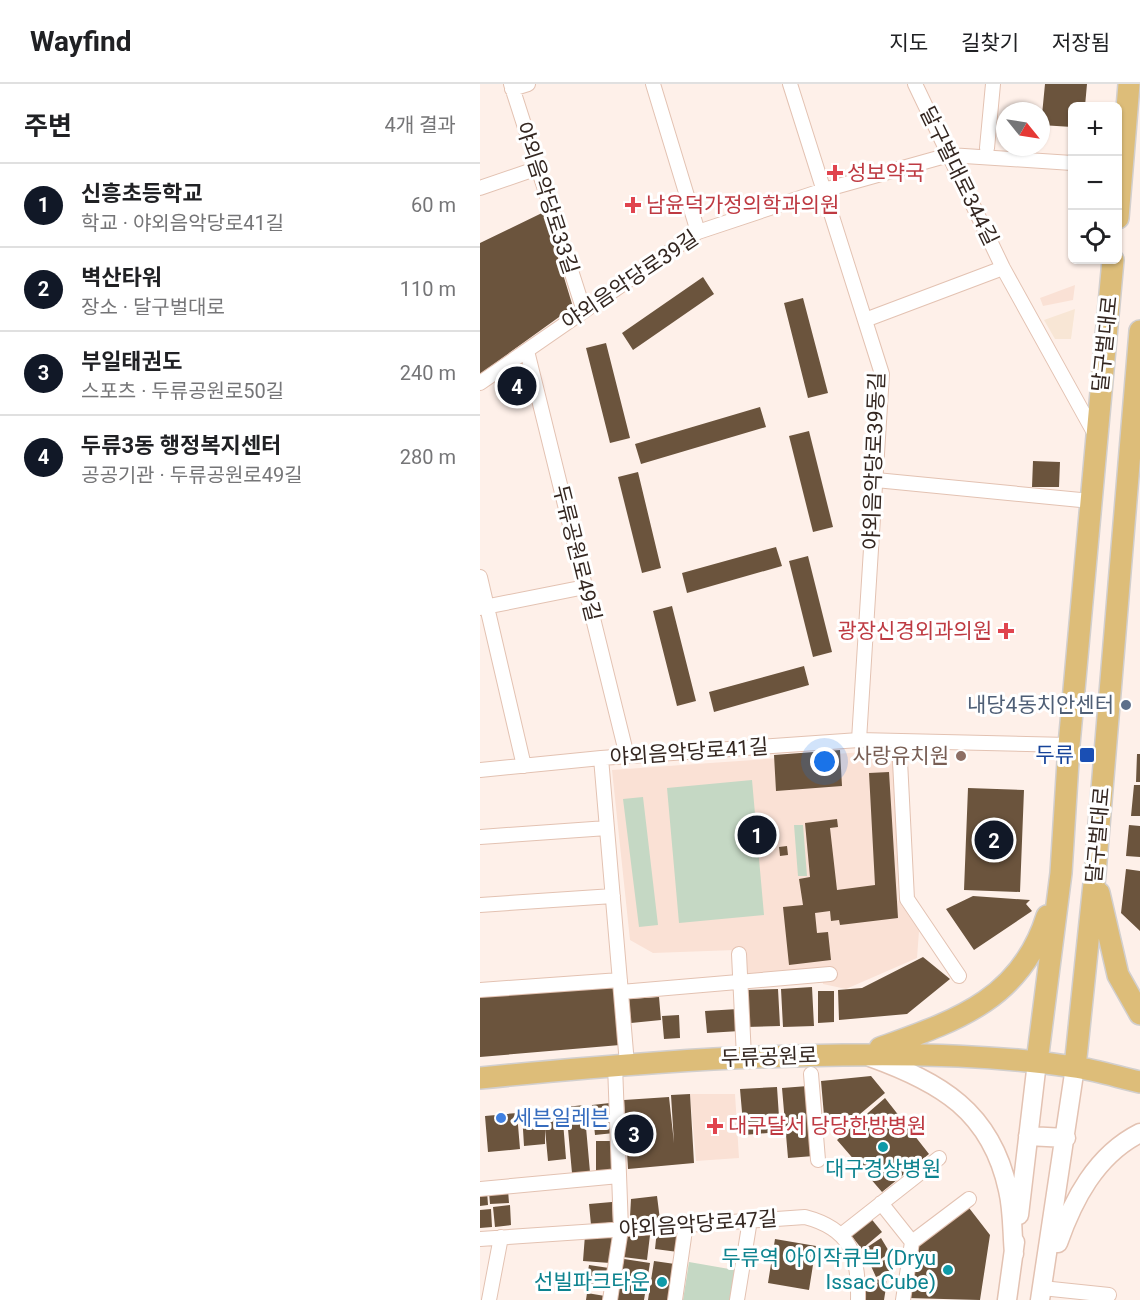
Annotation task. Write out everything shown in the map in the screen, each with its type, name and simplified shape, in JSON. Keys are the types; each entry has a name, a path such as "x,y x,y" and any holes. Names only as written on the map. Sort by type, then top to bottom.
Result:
{"main road":[{"path":"1121,156 1129,84"},
{"name":"달구벌대로","path":"1041,1294 1066,1138 1056,1065 1061,873 1096,436 1113,264"},
{"name":"달구벌대로","path":"1006,1300 1014,1254 1028,1136 1056,1065 1095,874 1140,331"},
{"path":"862,1054 958,1019 1003,988 1019,972 1040,939 1061,873"},
{"path":"1095,874 1118,975 1140,1014"},
{"name":"두류공원로","path":"480,1078 621,1064 898,1053 1056,1065 1140,1082"},
{"path":"862,1054 898,1067 943,1089 976,1121 994,1150 1006,1181 1014,1254"},
{"path":"1041,1294 1072,1204 1098,1166 1140,1133"},
{"path":"1028,1136 1066,1138"}],"street":[{"path":"512,87 528,84"},
{"path":"654,84 698,232"},
{"name":"야외음악당로39동길","path":"790,84 882,374 859,741"},
{"name":"달구벌대로344길","path":"915,84 1004,268 1096,436"},
{"path":"987,148 993,84"},
{"name":"야외음악당로33길","path":"512,87 584,311"},
{"name":"야외음악당로39길","path":"480,384 698,232 824,190 949,154 1068,163"},
{"path":"480,188 538,168"},
{"name":"달구벌대로344길","path":"865,320 1004,268"},
{"name":"두류공원로49길","path":"527,351 627,756"},
{"path":"876,480 1091,501"},
{"path":"480,577 483,607 524,765"},
{"path":"483,607 585,587"},
{"name":"야외음악당로41길","path":"480,770 627,756 859,741 1070,745"},
{"path":"899,741 907,898 959,975"},
{"path":"601,758 621,986 619,1176 621,1229 609,1300"},
{"path":"480,837 607,828"},
{"path":"480,905 614,896"},
{"path":"740,954 744,1058"},
{"path":"480,990 741,983 830,974"},
{"path":"811,1074 818,1160"},
{"path":"858,1300 855,1258 841,1234 939,1158"},
{"path":"480,1189 619,1176"},
{"path":"903,1300 912,1242 969,1199"},
{"path":"881,1203 912,1242"},
{"name":"야외음악당로47길","path":"480,1239 805,1216 827,1223 841,1234"},
{"path":"737,1300 750,1220"},
{"path":"675,1300 686,1223"},
{"path":"489,1300 501,1237"},
{"path":"1041,1294 1109,1295"}],"shaded area":[{"path":"1075,285 1073,300 1043,306 1040,298"},
{"path":"1075,309 1071,339 1055,339 1044,320"},
{"path":"864,752 894,754 898,900 919,931 917,958 846,989 823,984 822,971 748,976 735,950 653,953 630,940 612,770"},
{"name":"대구달서 당당한방병원","path":"690,1094 735,1094 739,1158 696,1161"}],"green space":[{"path":"752,780 764,915 679,923 667,788"},
{"path":"643,797 658,925 639,927 623,799"},
{"path":"794,825 803,825 807,876 798,876"},
{"path":"689,1262 735,1270 731,1300 683,1300"}],"building":[{"path":"1045,84 1087,84 1085,102 1068,102 1068,127 1050,126 1050,102 1043,102"},
{"path":"544,212 573,307 480,374 480,243"},
{"path":"703,277 714,294 633,350 622,333"},
{"path":"803,298 828,393 808,398 784,303"},
{"path":"606,343 630,438 610,443 586,348"},
{"path":"760,407 766,427 641,464 635,444"},
{"path":"809,431 833,527 813,532 789,436"},
{"path":"1033,461 1060,462 1059,487 1032,487"},
{"path":"638,472 661,568 642,573 618,477"},
{"path":"776,547 782,566 687,593 682,573"},
{"path":"808,556 832,652 813,657 789,561"},
{"path":"672,606 696,701 677,706 653,611"},
{"path":"804,666 809,685 714,712 709,692"},
{"path":"840,750 842,786 776,791 774,755"},
{"path":"1137,754 1140,754 1140,782 1136,782"},
{"path":"889,772 898,918 840,925 839,920 831,921 830,911 815,913 817,933 828,932 831,960 789,965 783,907 803,905 799,879 810,877 805,823 837,819 838,827 830,828 837,890 875,885 869,773"},
{"path":"1134,785 1140,785 1140,816 1131,816"},
{"path":"968,788 1024,790 1020,892 964,890"},
{"path":"1129,825 1140,826 1140,857 1126,856"},
{"path":"787,846 788,855 780,856 779,847"},
{"path":"1126,869 1140,871 1140,931 1121,913"},
{"path":"973,896 1030,900 1026,904 1032,911 974,950 946,909"},
{"path":"923,957 950,979 907,1014 839,1020 838,990 862,988"},
{"path":"620,980 620,1045 480,1057 480,995"},
{"path":"812,987 814,1026 783,1027 781,989"},
{"path":"778,989 780,1026 746,1027 745,990"},
{"path":"818,991 834,991 834,1022 818,1023"},
{"path":"659,997 661,1020 631,1023 629,999"},
{"path":"738,1009 740,1031 707,1033 705,1011"},
{"path":"679,1015 680,1038 664,1039 662,1016"},
{"path":"871,1076 885,1093 847,1125 825,1127 821,1081"},
{"path":"808,1086 814,1156 788,1158 782,1088"},
{"path":"777,1087 780,1132 744,1135 740,1089"},
{"path":"690,1094 694,1163 628,1169 624,1100 669,1097 674,1143 671,1095"},
{"name":"대구경상병원","path":"885,1098 929,1154 882,1192 837,1140"},
{"path":"610,1103 614,1133 595,1135 592,1105"},
{"path":"584,1105 590,1172 572,1173 566,1107"},
{"path":"562,1109 566,1159 548,1161 545,1129 545,1144 524,1146 522,1113"},
{"path":"517,1113 520,1149 488,1152 485,1116"},
{"path":"596,1141 613,1141 614,1171 596,1171"},
{"path":"508,1190 509,1203 490,1204 489,1192"},
{"path":"487,1191 488,1205 480,1206 480,1192"},
{"path":"657,1196 660,1220 638,1222 630,1217 631,1199"},
{"path":"612,1202 613,1222 591,1225 589,1204"},
{"name":"두류역 아이작큐브 (Dryu Issac Cube)","path":"966,1204 990,1235 980,1300 907,1298 918,1241"},
{"path":"510,1205 511,1225 495,1227 493,1207"},
{"path":"491,1209 492,1227 480,1228 480,1210"},
{"path":"869,1216 882,1232 862,1249 849,1233"},
{"path":"657,1230 681,1232 678,1252 655,1249"},
{"path":"625,1233 650,1235 647,1260 623,1257"},
{"path":"585,1235 616,1235 610,1263 583,1261"},
{"path":"881,1238 890,1253 873,1264 863,1250"},
{"path":"775,1239 816,1246 809,1290 768,1283"},
{"path":"889,1258 894,1269 876,1277 871,1266"},
{"path":"624,1259 650,1263 644,1300 617,1300"},
{"name":"선빌파크타운","path":"654,1261 675,1264 670,1300 648,1300"},
{"path":"589,1265 609,1268 606,1291 585,1288"},
{"path":"867,1278 887,1281 884,1300 863,1300"},
{"path":"587,1293 605,1296 605,1300 586,1300"}],"place":[{"name":"성보약국","path":"835,173"},
{"name":"남윤덕가정의학과의원","path":"633,205"},
{"name":"두류3동 행정복지센터","path":"517,386"},
{"name":"광장신경외과의원","path":"1006,631"},
{"name":"내당4동치안센터","path":"1126,705"},
{"name":"두류","path":"1087,755"},
{"name":"사랑유치원","path":"961,756"},
{"name":"신흥초등학교","path":"757,835"},
{"name":"벽산타워","path":"994,840"},
{"name":"세븐일레븐","path":"501,1118"},
{"name":"대구달서 당당한방병원","path":"715,1126"},
{"name":"부일태권도","path":"634,1134"},
{"name":"대구경상병원","path":"883,1147"},
{"name":"두류역 아이작큐브 (Dryu Issac Cube)","path":"948,1270"},
{"name":"선빌파크타운","path":"662,1282"}]}
